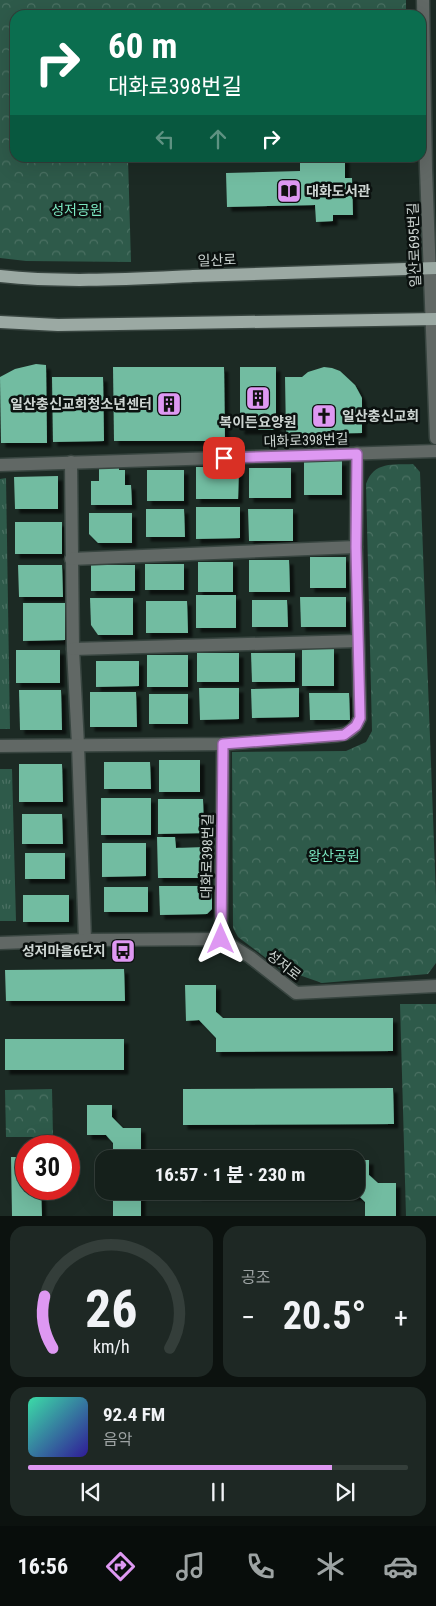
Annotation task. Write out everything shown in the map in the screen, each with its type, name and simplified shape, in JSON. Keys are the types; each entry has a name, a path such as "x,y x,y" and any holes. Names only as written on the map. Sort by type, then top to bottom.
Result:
{"main road":[{"name":"일산로","path":"0,276 23,279 111,280 433,268"},
{"path":"0,322 58,325 434,319"}],"street":[{"name":"일산로695번길","path":"426,75 431,169 436,438"},
{"path":"357,454 436,451"},
{"name":"대화로398번길","path":"0,465 357,454 356,547 360,718 350,732 344,735 332,736 223,744 0,746"},
{"path":"71,462 73,649 85,940"},
{"path":"71,559 356,547"},
{"path":"73,649 358,641"},
{"name":"대화로398번길","path":"221,939 223,744"},
{"path":"0,943 221,939"},
{"name":"성저로","path":"221,939 250,957 296,993 436,986"}],"green space":[{"name":"성저공원","path":"0,0 406,0 406,10 10,10 10,162 128,162 131,262 26,261 0,258"},
{"name":"왕산공원","path":"413,464 420,472 436,896 436,963 428,974 322,983 279,968 238,937 233,928 232,752 346,751 366,742 372,731 366,484 369,477 379,468 391,465"},
{"path":"6,478 10,729 0,729 0,479"},
{"path":"0,769 12,769 16,921 0,921"},
{"path":"400,1004 436,1004 436,1216 406,1216"},
{"path":"52,1089 53,1135 15,1135 15,1137 6,1137 5,1090"}],"building":[{"name":"대화도서관","path":"300,162 345,162 345,178 352,178 353,215 333,215 333,221 316,222 315,205 227,207 226,173 300,171"},
{"path":"36,364 46,365 47,443 1,443 0,377 15,369"},
{"name":"일산충신교회청소년센터","path":"113,367 224,367 225,441 114,441"},
{"name":"복이든요양원","path":"240,367 276,367 276,430 240,430"},
{"name":"일산충신교회","path":"324,367 340,371 355,385 362,398 362,433 286,434 285,377 302,377 308,372"},
{"path":"52,377 103,377 104,441 53,442"},
{"path":"304,461 342,461 342,495 304,495"},
{"path":"99,467 119,467 119,470 125,470 125,485 131,485 132,505 91,505 91,481 99,481"},
{"path":"196,467 239,467 238,499 196,499"},
{"path":"249,468 291,468 291,498 249,498"},
{"path":"147,470 184,470 184,501 147,501"},
{"path":"58,476 58,509 15,509 14,477"},
{"path":"196,507 240,507 240,538 196,539"},
{"path":"146,509 184,509 185,537 146,537"},
{"path":"248,509 293,509 293,541 249,541"},
{"path":"89,513 132,513 132,543 98,543 89,534"},
{"path":"15,522 62,522 62,554 15,554"},
{"path":"310,557 346,557 346,588 310,588"},
{"path":"249,560 289,560 290,592 249,592"},
{"path":"198,562 233,562 233,592 198,592"},
{"path":"145,564 184,564 184,590 145,590"},
{"path":"18,565 62,565 63,597 19,597"},
{"path":"91,565 135,565 135,591 91,591"},
{"path":"196,595 236,595 236,628 196,628"},
{"path":"300,597 346,597 346,627 301,627"},
{"path":"90,598 133,598 133,635 98,635 91,625"},
{"path":"252,600 287,600 288,627 252,627"},
{"path":"146,601 187,601 188,633 146,633"},
{"path":"23,603 65,603 65,640 23,641"},
{"path":"302,649 334,649 334,686 302,686"},
{"path":"16,650 60,650 60,683 16,683"},
{"path":"197,653 239,653 239,682 197,682"},
{"path":"251,653 295,653 295,682 252,682"},
{"path":"147,655 188,655 188,687 147,687"},
{"path":"96,661 139,661 139,686 96,687"},
{"path":"199,688 239,688 239,719 200,720"},
{"path":"299,688 299,717 252,718 251,689"},
{"path":"19,690 61,690 62,730 20,730"},
{"path":"90,692 136,692 137,727 90,727"},
{"path":"309,693 349,693 350,720 310,720"},
{"path":"149,694 188,694 188,724 149,724"},
{"path":"159,760 200,760 200,792 159,792"},
{"path":"104,762 150,762 151,789 104,789"},
{"path":"19,764 62,764 63,802 19,802"},
{"path":"101,798 151,798 151,835 101,835"},
{"path":"158,799 203,799 204,833 158,834"},
{"path":"22,814 62,814 63,844 22,844"},
{"path":"157,837 175,837 176,848 205,847 205,878 158,878"},
{"path":"102,843 146,843 146,876 102,877"},
{"path":"25,853 65,853 65,879 25,879"},
{"path":"159,886 212,886 212,909 207,914 160,915"},
{"path":"104,887 148,887 148,912 104,912"},
{"path":"23,895 69,895 69,922 23,922"},
{"path":"124,969 125,1001 6,1001 5,970"},
{"path":"185,985 216,985 216,1012 223,1018 393,1018 393,1051 216,1052 216,1038 199,1020 186,1021"},
{"path":"5,1039 124,1039 124,1070 5,1070"},
{"path":"393,1088 394,1124 183,1125 183,1089"},
{"path":"87,1105 112,1105 112,1117 123,1128 141,1128 141,1150 113,1150 113,1143 106,1135 87,1135"},
{"path":"11,1157 15,1157 15,1200 41,1200 42,1216 12,1216"},
{"path":"365,1160 369,1160 369,1175 378,1183 396,1183 396,1216 365,1216 365,1202 363,1200 365,1200"},
{"path":"113,1200 141,1200 141,1216 113,1216"}],"place":[{"name":"대화도서관","path":"289,191"},
{"name":"복이든요양원","path":"258,398"},
{"name":"일산충신교회청소년센터","path":"169,404"},
{"name":"일산충신교회","path":"324,416"},
{"name":"성저마을6단지","path":"123,951"}],"route":[{"path":"221,939 223,744 344,735 356,726 360,718 356,547 357,454 224,458"}]}
